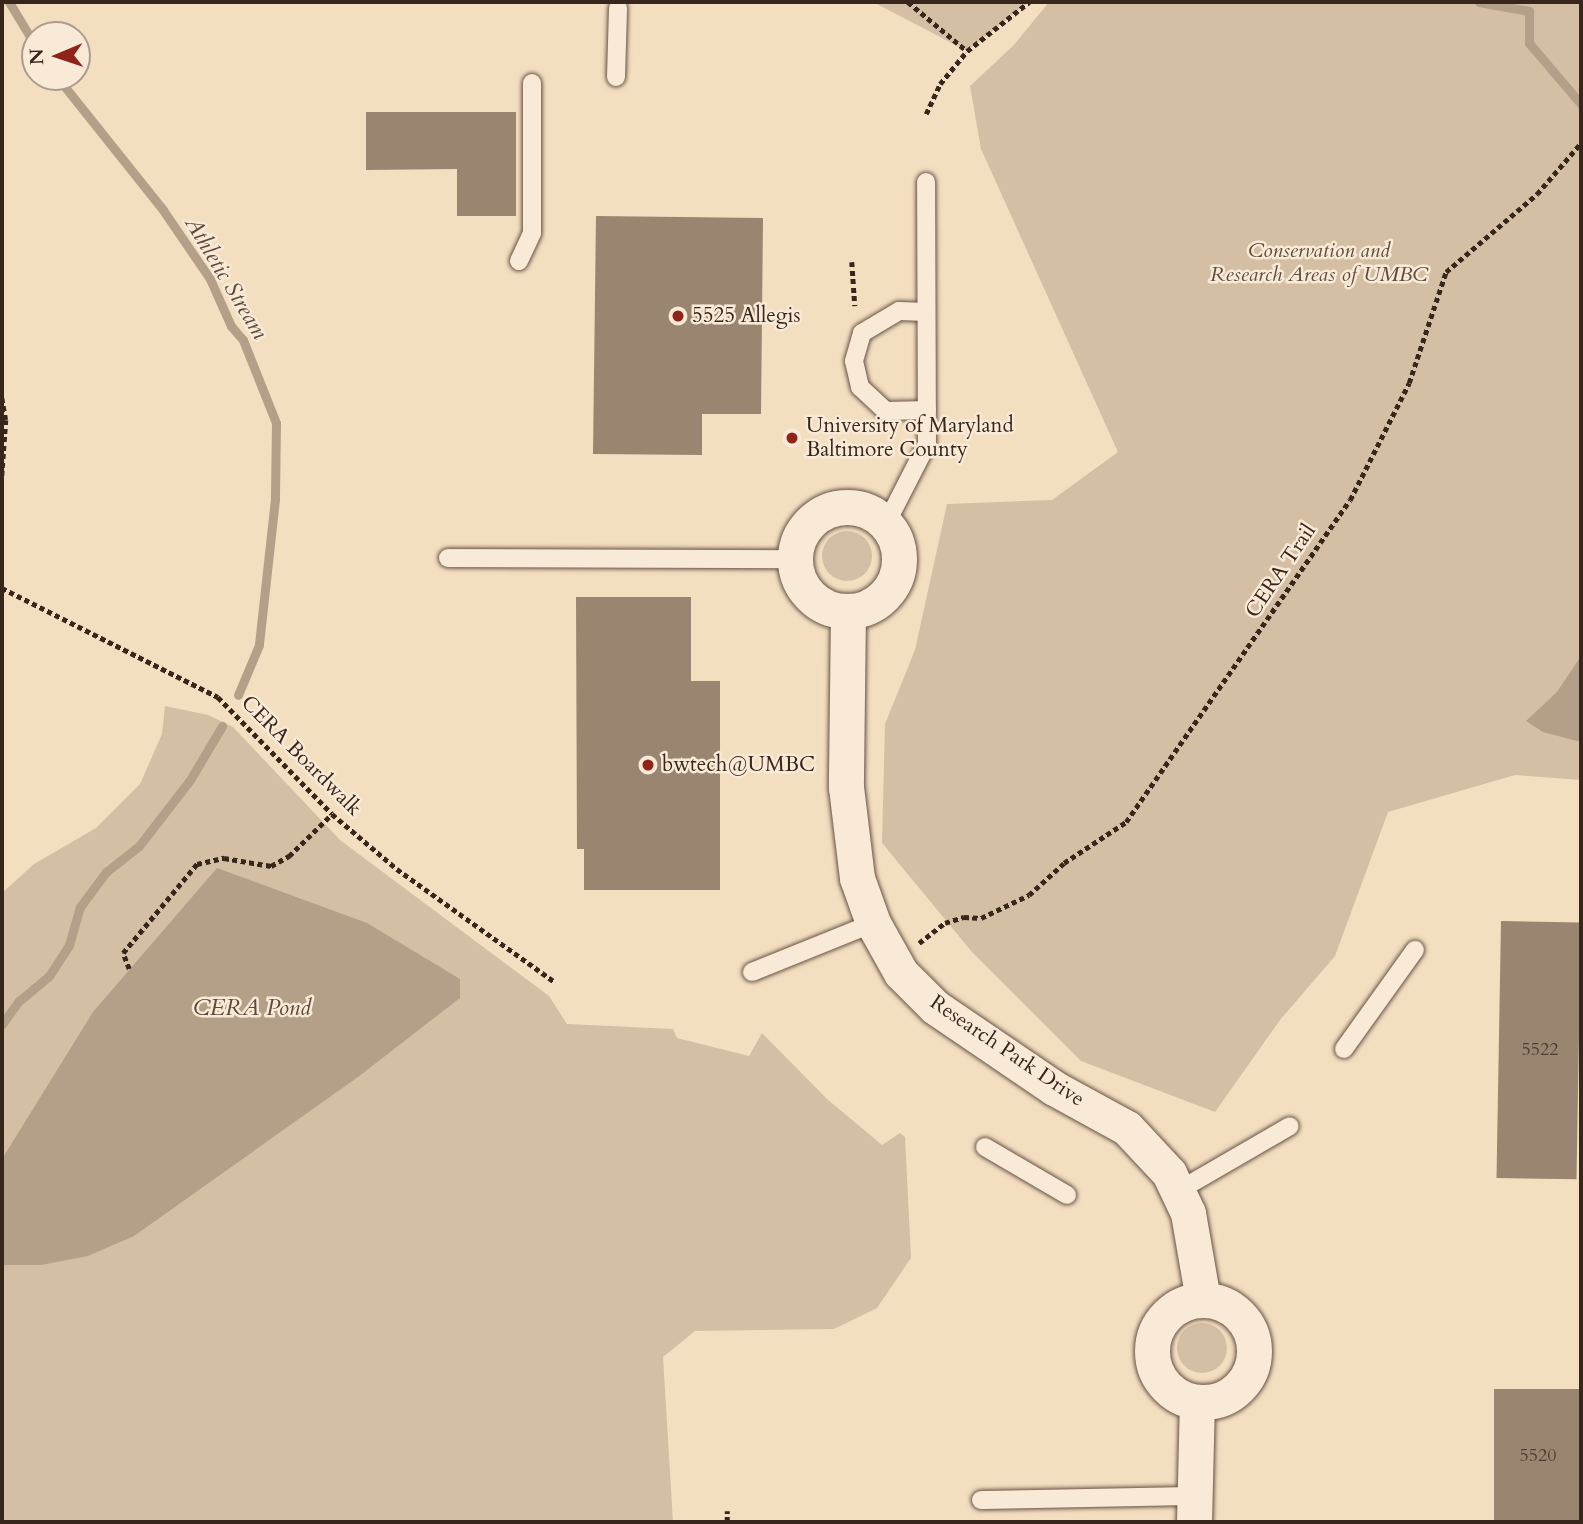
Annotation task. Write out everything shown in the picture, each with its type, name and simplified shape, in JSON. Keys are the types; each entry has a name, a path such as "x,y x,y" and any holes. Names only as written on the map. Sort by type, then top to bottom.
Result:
{"street":[{"path":"849,506 869,511 886,524 898,545 899,569 889,590 871,606 848,612 831,609 811,596 797,576 795,559 799,539 810,521 828,510 849,506"},
{"name":"Research Park Drive","path":"848,612 846,787 857,878 873,923 901,973 935,1007 1054,1088 1127,1128 1169,1173 1188,1213 1203,1300"},
{"path":"1203,1300 1234,1311 1246,1323 1254,1355 1242,1385 1229,1396 1197,1403 1166,1388 1151,1357 1159,1323 1186,1302 1203,1300"},
{"path":"1194,1509 1197,1403"}],"lane":[{"path":"616,77 618,8"},
{"path":"519,261 532,233 531,83"},
{"path":"886,524 927,444 926,182"},
{"path":"926,312 899,310 862,333 854,361 860,387 886,411 927,410"},
{"path":"448,558 795,559"},
{"path":"752,972 873,923"},
{"path":"1344,1049 1415,950"},
{"path":"1178,1191 1290,1125"},
{"path":"985,1147 1067,1195"},
{"path":"981,1500 1194,1509"}],"path":[{"path":"908,2 967,51"},
{"path":"926,114 940,84 967,51 1029,2"},
{"name":"CERA Trail","path":"925,942 945,923 964,917 981,918 1029,895 1064,863 1126,821 1350,500 1409,383 1446,272 1537,194 1581,142"},
{"path":"852,262 855,306"},
{"path":"2,398 6,420 2,476"},
{"name":"CERA Boardwalk","path":"2,588 218,697 332,814 469,924 555,982"},
{"path":"129,969 123,953 197,864 224,858 271,866 289,856 332,814"},
{"path":"727,1511 727,1522"}],"green space":[{"path":"873,2 1029,2 967,51"},
{"name":"Conservation and Research Areas of UMBC","path":"1049,2 1581,2 1581,780 1515,775 1388,812 1335,956 1280,1020 1215,1112 1081,1061 972,952 882,843 885,724 915,650 947,504 1052,500 1118,452 981,149 970,86 1014,45"},
{"path":"847,531 864,539 872,556 864,573 847,581 830,573 822,556 830,539"},
{"path":"165,706 208,715 233,727 340,840 549,996 567,1024 673,1029 677,1038 749,1056 762,1033 827,1099 882,1145 900,1133 905,1137 911,1258 877,1308 834,1329 695,1331 663,1357 673,1522 2,1522 2,893 34,864 96,828 140,784 162,734"},
{"path":"1202,1323 1219,1331 1227,1348 1219,1365 1202,1373 1185,1365 1177,1348 1185,1331"}],"water":[{"path":"1581,656 1581,742 1543,732 1526,721 1557,692"},
{"name":"CERA Pond","path":"217,868 367,923 460,979 460,998 358,1077 134,1236 88,1256 41,1265 2,1265 2,1159 93,1012"}],"building":[{"path":"366,112 516,112 516,216 457,216 457,169 366,170"},
{"name":"5525 Allegis","path":"596,216 763,218 761,414 702,414 702,455 593,454"},
{"name":"bwtech@UMBC","path":"576,597 691,597 691,681 720,681 720,890 584,890 584,849 577,849"},
{"path":"1501,921 1581,922 1577,1179 1497,1178"},
{"path":"1494,1389 1581,1389 1581,1522 1494,1522"}],"waterway":[{"name":"Athletic Stream","path":"9,2 21,22"},
{"path":"1479,2 1529,11 1529,43 1581,104"},
{"name":"Athletic Stream","path":"68,91 163,210 210,279 231,326 243,340 276,423 275,499 259,645 238,695"},
{"path":"2,1024 19,1001 49,976 69,945 80,907 106,872 139,846 190,780 222,726"}],"place":[{"name":"5525 Allegis","path":"678,316"},
{"name":"University of Maryland Baltimore County","path":"792,438"},
{"name":"bwtech@UMBC","path":"648,765"}]}
